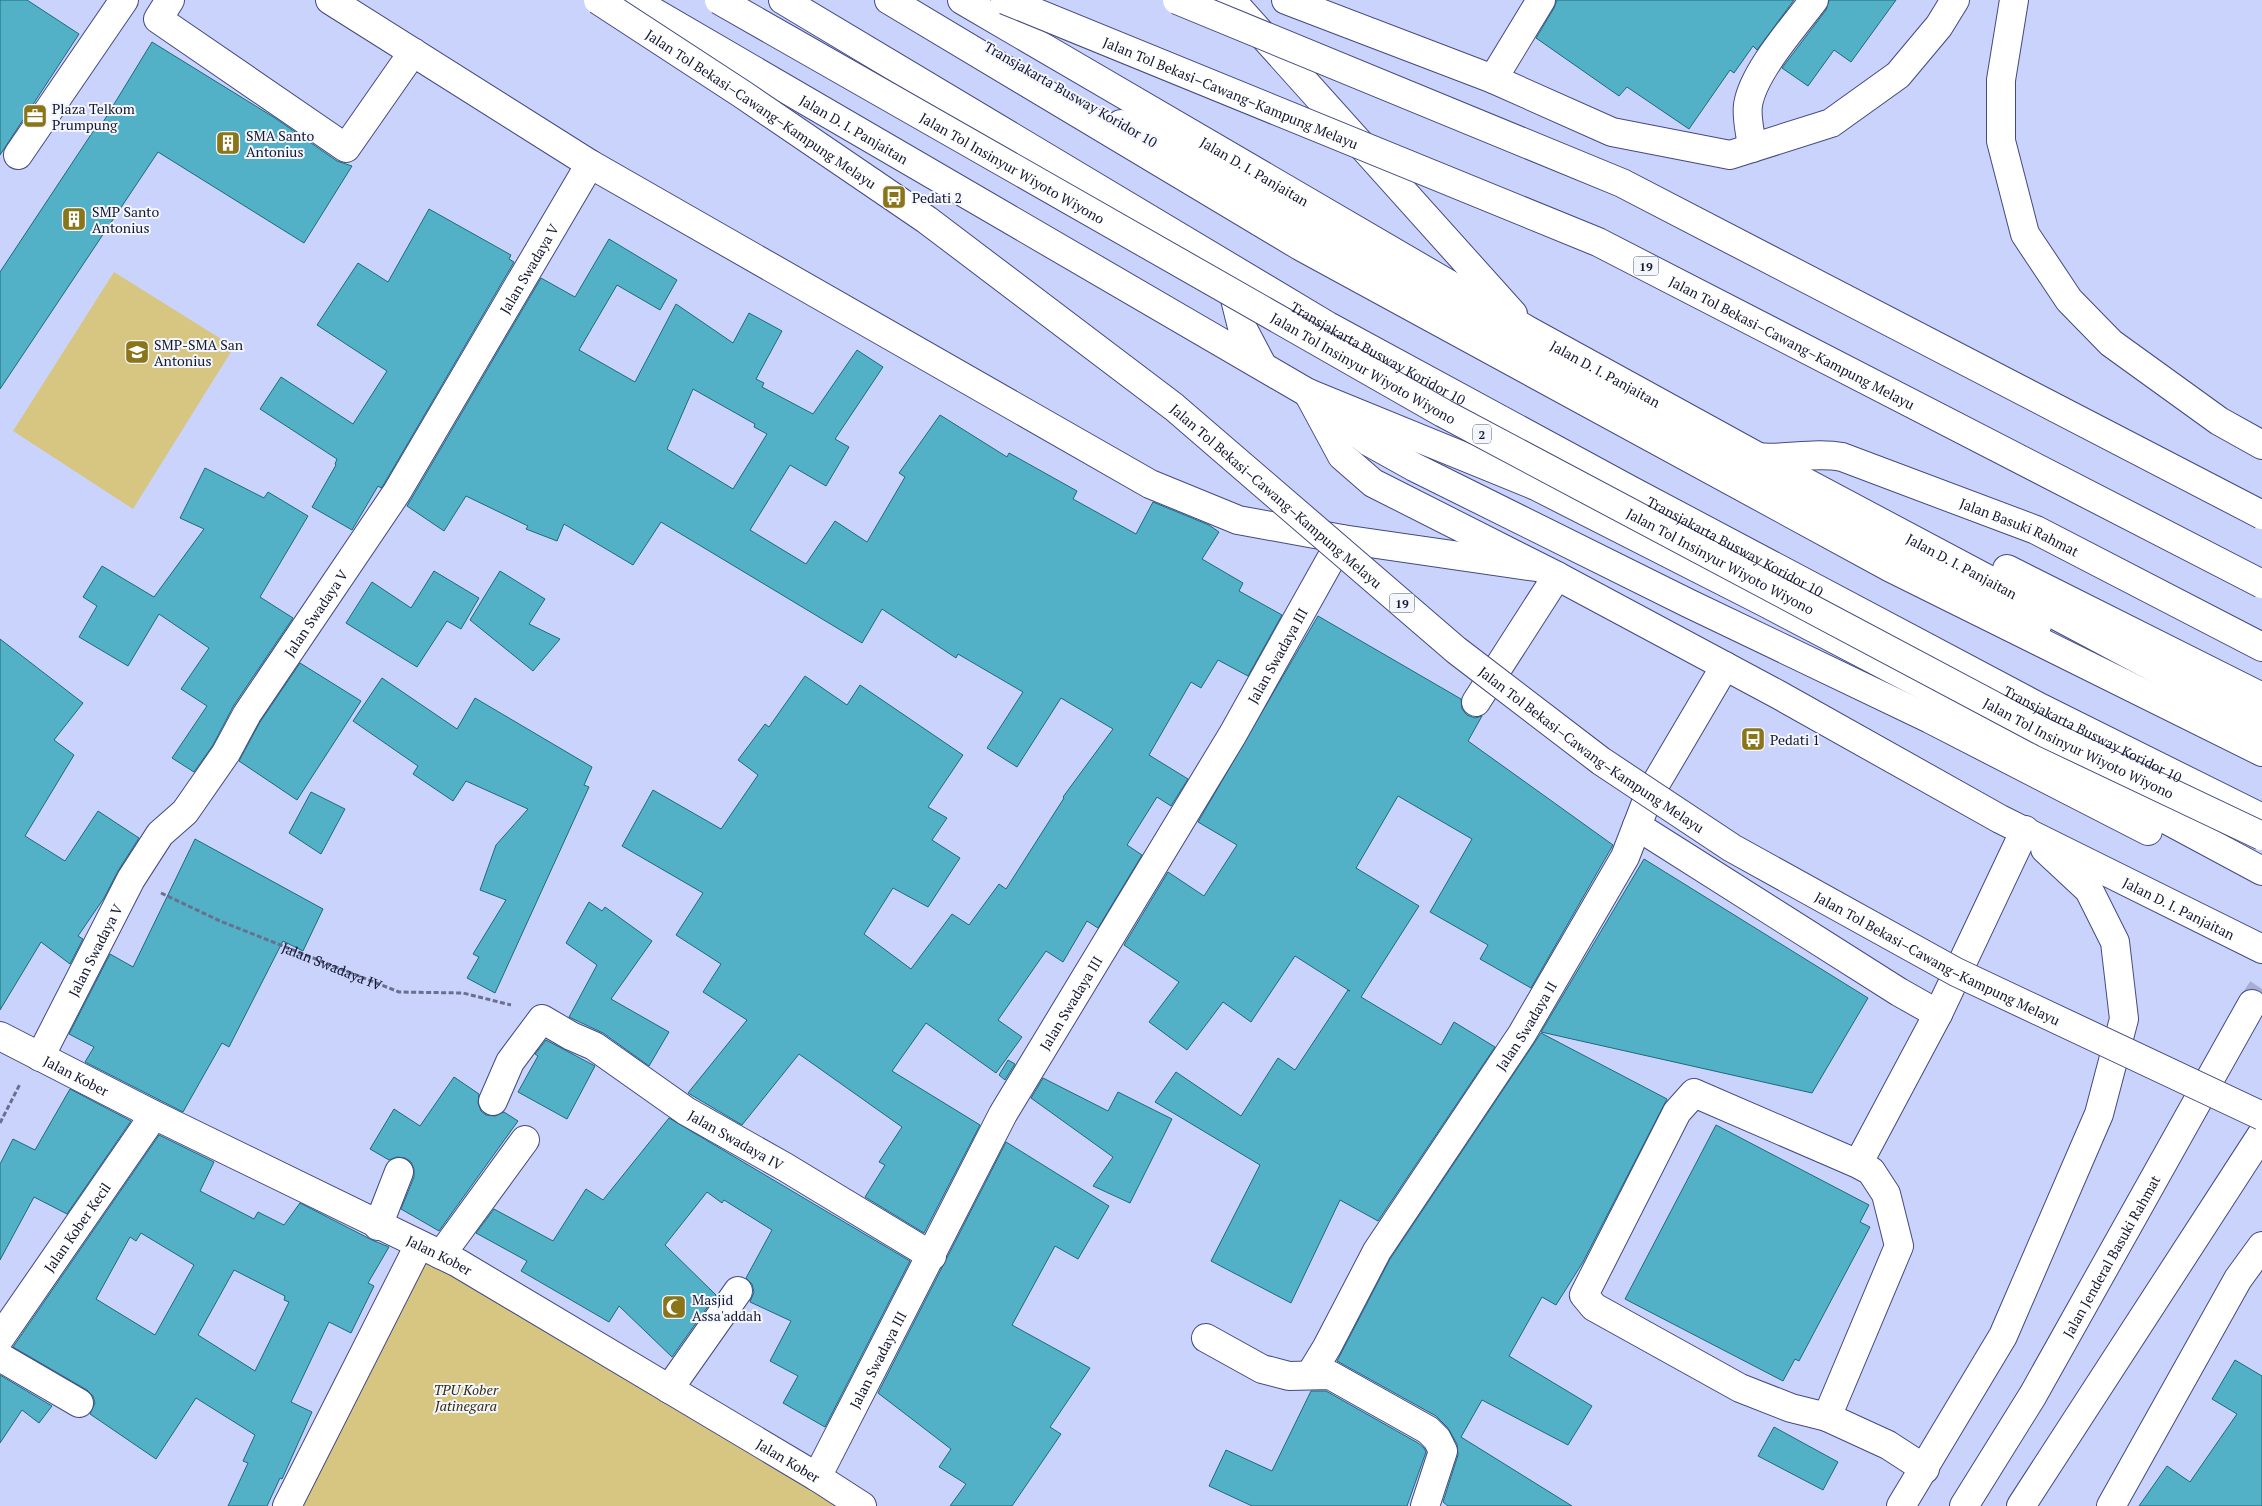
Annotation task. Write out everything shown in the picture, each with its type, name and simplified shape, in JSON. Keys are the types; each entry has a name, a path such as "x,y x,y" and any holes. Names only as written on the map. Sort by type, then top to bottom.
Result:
{"main road":[{"path":"18,155 124,0"},
{"path":"170,0 158,19 346,148 413,52"},
{"path":"330,0 590,164 1150,484 1238,520 1342,539 1548,572 1476,702"},
{"name":"Jalan Tol Bekasi–Cawang–Kampung Melayu","path":"598,0 742,94 927,220 1166,402 1456,650 1602,762 1732,848 1956,972 2262,1116"},
{"name":"Jalan D. I. Panjaitan","path":"633,0 1308,393 1536,486 1773,606 2043,748 2100,784 2262,871"},
{"name":"Jalan Tol Insinyur Wiyoto Wiyono","path":"719,0 1443,413 2045,733 2262,836"},
{"name":"Transjakarta Busway Koridor 10","path":"783,0 1328,326 1641,496 2041,708 2262,818"},
{"path":"889,0 1318,255 1891,568 2262,752"},
{"name":"Transjakarta Busway Koridor 10","path":"909,0 1115,120 1679,437 2019,617 2262,737"},
{"name":"Jalan D. I. Panjaitan","path":"962,0 1529,332 1766,461 2262,725"},
{"name":"Jalan Tol Bekasi–Cawang–Kampung Melayu","path":"1005,0 1598,242 2262,584"},
{"path":"1177,0 1622,183 2262,515"},
{"path":"1231,0 1529,332"},
{"path":"1286,0 1493,79 1612,132 1730,155 1831,123 1898,75 1939,26 1955,0"},
{"path":"1493,79 1541,0"},
{"path":"1752,148 1748,106 1755,87 1767,64 1814,0"},
{"path":"2014,0 2001,80 2001,141 2025,234 2069,300 2111,343 2219,421 2262,445"},
{"name":"Jalan Swadaya V","path":"40,1058 131,879 160,834 185,812 226,753 247,714 397,492 590,164"},
{"path":"1216,260 1235,298 1246,336 1262,365"},
{"path":"1308,393 1369,442 1414,467 1688,603 1930,719 2262,890"},
{"name":"Jalan D. I. Panjaitan","path":"1308,393 1342,456 1373,483 1548,572 1725,666 2000,819 2262,949"},
{"name":"Transjakarta Busway Koridor 10","path":"1679,437 1766,461"},
{"name":"Jalan Basuki Rahmat","path":"1766,461 1825,454 1842,457 2036,530 2262,647"},
{"path":"1766,461 1798,469 1854,492 2262,697"},
{"name":"Jalan Swadaya III","path":"817,1477 932,1256 1003,1114 1233,734 1342,539"},
{"name":"Jalan Swadaya II","path":"1310,1375 1327,1347 1377,1251 1522,1034 1625,857 1649,795 1725,666"},
{"path":"1637,826 1899,992 1938,1014"},
{"path":"1858,1164 1938,1014 2025,830 2089,890 2115,942 2124,1019 2100,1114 2003,1336 1925,1469 1901,1506"},
{"name":"Jalan Jenderal Basuki Rahmat","path":"1964,1506 2033,1395 2252,1004"},
{"path":"493,1101 510,1062 542,1019"},
{"name":"Jalan Swadaya IV","path":"542,1019 571,1036 594,1046 686,1111 785,1167 932,1256"},
{"name":"Jalan Kober","path":"0,1036 154,1115 378,1226 458,1263 817,1477 862,1506"},
{"path":"1827,1418 1899,1246 1886,1194 1871,1171 1858,1164 1694,1093 1677,1112 1584,1295 1594,1308 1740,1388 1791,1408 1827,1418 1888,1445 1925,1469"},
{"name":"Jalan Kober Kecil","path":"0,1338 154,1115"},
{"path":"2021,1506 2262,1134"},
{"path":"287,1506 430,1250 525,1140"},
{"path":"378,1226 399,1172"},
{"path":"2111,1506 2238,1279 2262,1246"},
{"path":"669,1389 738,1291"},
{"path":"1206,1338 1262,1369 1289,1376 1330,1374 1428,1430 1437,1439 1443,1451 1424,1506"},
{"path":"0,1357 79,1403"}],"path":[{"name":"Jalan Swadaya IV","path":"131,879 220,922 399,992 463,993 514,1006 542,1019"},
{"path":"0,1123 17,1089 40,1058"}],"green space":[{"path":"114,272 234,347 133,509 13,431"},
{"name":"TPU Kober Jatinegara","path":"419,1245 862,1506 287,1506"}],"building":[{"path":"0,0 27,0 79,34 0,155"},
{"path":"1557,0 1794,0 1757,50 1753,46 1734,73 1730,70 1689,129 1627,87 1619,96 1536,38"},
{"path":"1829,0 1896,0 1851,62 1834,50 1808,86 1782,68 1826,10"},
{"path":"152,42 275,118 337,161 352,166 304,243 158,152 0,389 0,272 94,130 97,132"},
{"path":"429,209 511,255 509,259 514,262 384,484 381,488 378,486 352,530 312,507 336,465 337,459 260,409 281,377 353,424 387,371 317,325 358,263 388,282"},
{"path":"609,239 677,280 660,310 617,285 579,350 635,382 676,304 733,343 749,313 782,331 756,379 764,383 762,387 813,414 857,350 883,367 835,439 849,447 826,486 790,465 750,530 806,564 835,521 867,542 905,477 899,473 940,415 1007,457 1009,453 1077,491 1073,499 1136,534 1153,502 1209,525 1219,532 1202,559 1243,583 1239,591 1282,615 1248,676 1218,660 1201,688 1191,682 1149,755 1188,779 1171,806 1157,797 1127,845 1142,855 1098,928 1087,921 1063,962 1046,951 998,1020 1022,1037 996,1073 926,1023 892,1071 980,1125 924,1233 865,1197 885,1165 879,1162 902,1127 799,1054 742,1125 688,1093 747,1020 703,992 721,964 676,935 703,893 622,846 653,790 721,829 758,775 738,760 765,724 769,727 805,676 847,705 860,685 963,755 928,807 947,818 932,840 960,858 928,907 893,888 864,934 911,969 952,914 969,925 999,884 1006,889 1063,797 1113,729 1061,698 1017,767 987,748 1023,692 958,654 956,658 882,609 862,643 661,522 633,565 564,524 557,541 526,529 528,526 466,496 444,531 407,506 541,278 575,297","holes":["693,389 755,424 754,427 767,434 733,489 667,449"]},
{"path":"205,468 264,498 268,492 308,516 260,597 293,618 234,705 213,745 194,772 172,758 207,706 181,689 209,648 159,614 128,666 79,637 97,606 83,597 102,566 154,597 204,529 180,518"},
{"path":"434,571 479,598 461,629 447,621 417,667 346,623 372,582 411,608"},
{"path":"500,571 545,599 529,624 560,639 533,671 470,620"},
{"path":"1318,616 1461,699 1462,709 1467,715 1475,718 1482,716 1468,741 1613,845 1531,988 1480,959 1488,945 1430,912 1472,839 1398,796 1356,868 1419,906 1361,997 1441,1045 1454,1022 1495,1047 1378,1221 1340,1200 1291,1303 1211,1261 1260,1165 1155,1102 1176,1072 1241,1116 1278,1058 1295,1070 1348,990 1350,991 1295,956 1251,1022 1223,1002 1187,1050 1149,1022 1179,982 1124,945 1168,872 1204,896 1237,845 1198,822"},
{"path":"0,639 83,703 54,740 74,755 25,836 65,861 98,811 139,838 118,871 104,898 78,936 83,939 70,964 41,942 0,1010"},
{"path":"300,663 361,701 297,800 239,761 260,722"},
{"path":"382,678 457,729 475,698 592,767 584,785 589,787 495,993 467,978 479,957 473,954 506,900 480,890 496,845 528,809 466,781 453,801 413,774 418,766 353,721"},
{"path":"311,792 345,809 321,854 289,833"},
{"path":"195,839 323,909 303,951 283,941 229,1047 222,1043 183,1112 85,1062 94,1047 69,1034 110,954 133,967"},
{"path":"1644,859 1868,998 1812,1093 1541,1032"},
{"path":"589,902 602,911 605,907 652,941 611,999 669,1032 649,1066 603,1033 569,1017 597,965 566,943"},
{"path":"1541,1033 1667,1099 1583,1262 1556,1305 1542,1297 1509,1356 1592,1406 1568,1445 1482,1400 1461,1437 1572,1506 1448,1506 1443,1502 1458,1455 1457,1444 1448,1428 1436,1416 1337,1361 1390,1259"},
{"path":"546,1040 595,1066 567,1119 518,1092 538,1056 535,1054"},
{"path":"1008,1060 1015,1064 1005,1080 999,1075"},
{"path":"454,1077 479,1094 478,1103 481,1111 486,1115 495,1116 504,1112 518,1121 439,1231 401,1209 414,1177 414,1169 411,1162 405,1158 397,1157 389,1160 370,1149 394,1109 420,1126"},
{"path":"1043,1078 1108,1111 1118,1092 1172,1119 1130,1203 1093,1186 1113,1157 1031,1098"},
{"path":"70,1089 131,1121 67,1214 34,1197 0,1260 0,1164 13,1139 35,1150"},
{"path":"669,1118 910,1261 825,1427 783,1403 798,1376 770,1361 791,1321 750,1302 754,1292 752,1284 746,1278 772,1230 724,1200 722,1203 707,1192 665,1245 716,1295 672,1357 619,1306 609,1322 521,1271 527,1261 476,1233 494,1209 553,1241 586,1189 603,1200"},
{"path":"1716,1125 1869,1205 1860,1222 1870,1227 1799,1361 1795,1359 1783,1381 1625,1299"},
{"path":"159,1135 214,1162 200,1191 254,1219 258,1212 284,1225 300,1203 389,1247 368,1283 374,1286 351,1333 329,1322 291,1402 312,1412 282,1479 280,1478 267,1506 228,1506 248,1463 243,1461 255,1435 196,1398 156,1459 90,1414 95,1403 93,1396 87,1390 13,1347","holes":["141,1233 194,1265 155,1335 96,1299 130,1237 136,1241","234,1270 285,1296 284,1300 289,1302 255,1371 198,1335"]},
{"path":"1006,1142 1109,1206 1078,1259 1055,1246 1012,1325 1090,1368 1050,1427 1061,1434 1012,1506 950,1506 966,1484 939,1467 951,1449 878,1393"},
{"path":"2235,1360 2262,1376 2262,1506 2139,1506 2167,1466 2190,1482 2237,1414 2212,1399"},
{"path":"0,1375 52,1406 39,1423 22,1410 0,1443"},
{"path":"1311,1391 1326,1391 1424,1448 1426,1452 1407,1506 1252,1506 1209,1486 1226,1450 1272,1471"},
{"path":"1774,1427 1838,1462 1823,1490 1758,1456"}],"tunnel":[{"path":"2252,1004 2262,989"}],"place":[{"name":"Plaza Telkom Prumpung","path":"35,116"},
{"name":"SMA Santo Antonius","path":"228,143"},
{"name":"Pedati 2","path":"894,197"},
{"name":"SMP Santo Antonius","path":"74,219"},
{"name":"SMP-SMA San Antonius","path":"137,352"},
{"name":"Pedati 1","path":"1753,739"},
{"name":"Masjid Assa'addah","path":"674,1307"}]}
